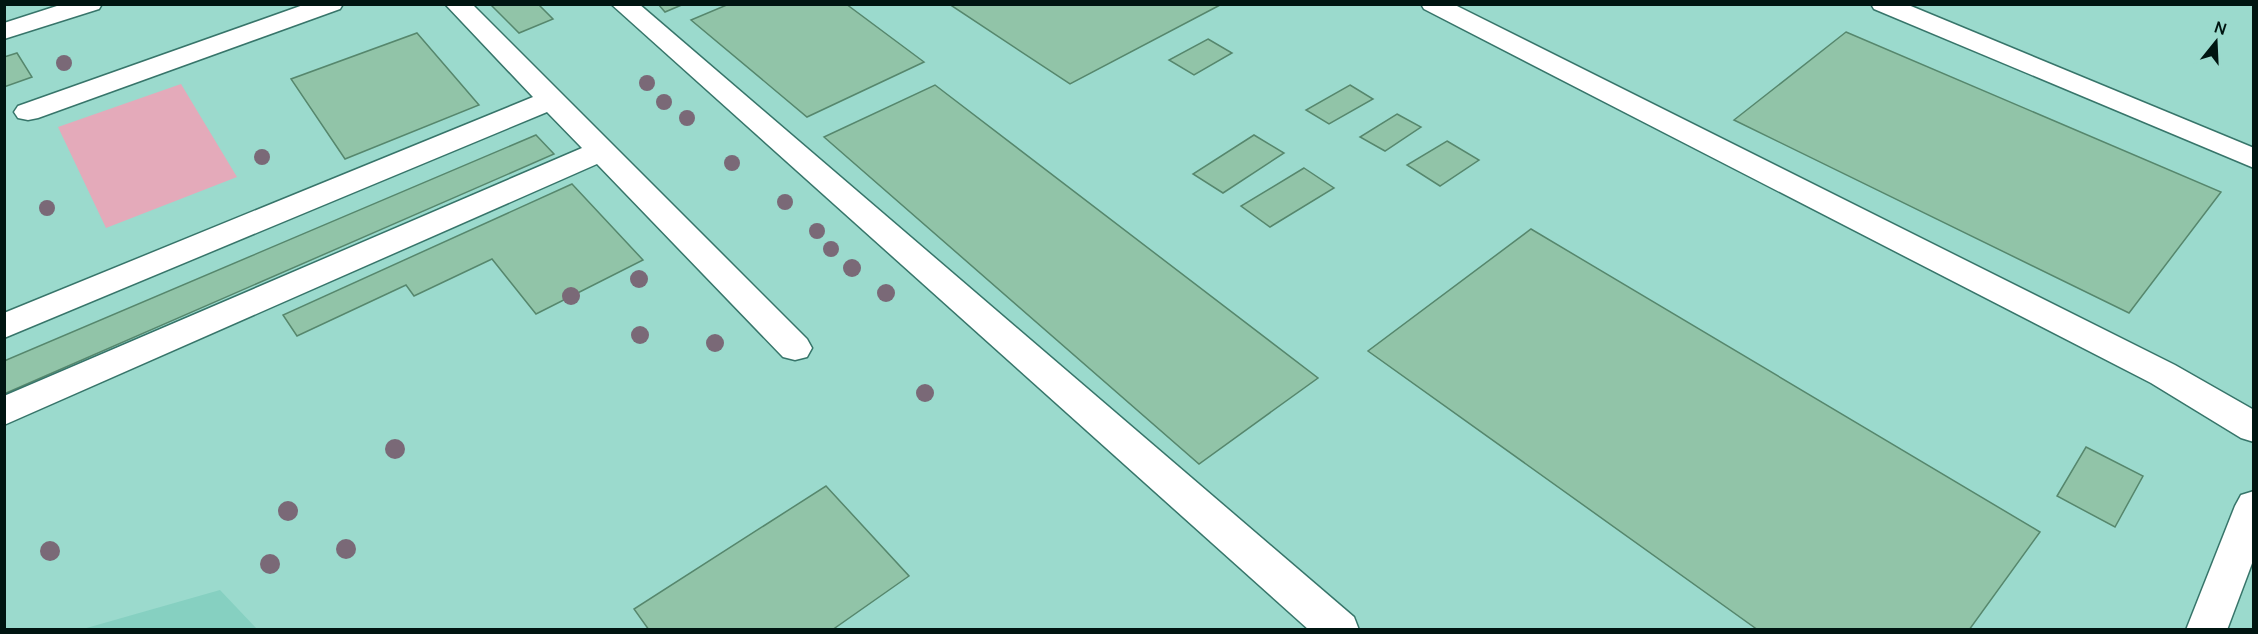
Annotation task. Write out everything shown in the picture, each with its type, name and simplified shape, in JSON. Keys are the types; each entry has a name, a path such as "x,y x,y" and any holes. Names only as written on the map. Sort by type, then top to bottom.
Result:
{"lane":[{"path":"4,31 90,4"},
{"path":"28,111 331,4"},
{"path":"457,4 603,150 795,348"},
{"path":"623,4 1339,630"},
{"path":"1433,4 2163,374 2253,428"},
{"path":"1883,4 2253,159"},
{"path":"4,326 551,100"},
{"path":"4,411 603,150"},
{"path":"2206,630 2253,506"}],"shaded area":[{"path":"181,84 237,177 106,228 58,127"},
{"path":"220,590 257,629 83,629"}],"building":[{"path":"490,4 538,4 553,19 519,33"},
{"path":"658,4 684,4 665,12"},
{"path":"729,4 846,4 924,62 807,117 691,20"},
{"path":"949,4 1222,4 1070,84"},
{"path":"1846,32 2221,192 2129,313 1734,120"},
{"path":"417,33 479,105 345,159 291,79"},
{"path":"1208,39 1232,53 1194,75 1169,60"},
{"path":"17,53 32,77 4,87 4,57"},
{"path":"935,85 1318,378 1199,464 824,137"},
{"path":"1350,85 1373,99 1329,124 1306,110"},
{"path":"1397,114 1421,127 1385,151 1360,137"},
{"path":"536,135 554,154 4,394 4,361"},
{"path":"1254,135 1284,153 1223,193 1193,174"},
{"path":"1447,141 1479,160 1440,186 1407,165"},
{"path":"1304,168 1334,188 1270,227 1241,206"},
{"path":"572,184 643,260 536,314 492,259 414,296 406,285 297,336 283,315"},
{"path":"1531,229 2040,532 1969,630 1758,630 1368,351"},
{"path":"2086,447 2143,476 2115,527 2057,496"},
{"path":"826,486 909,576 832,630 649,630 634,609"}]}
